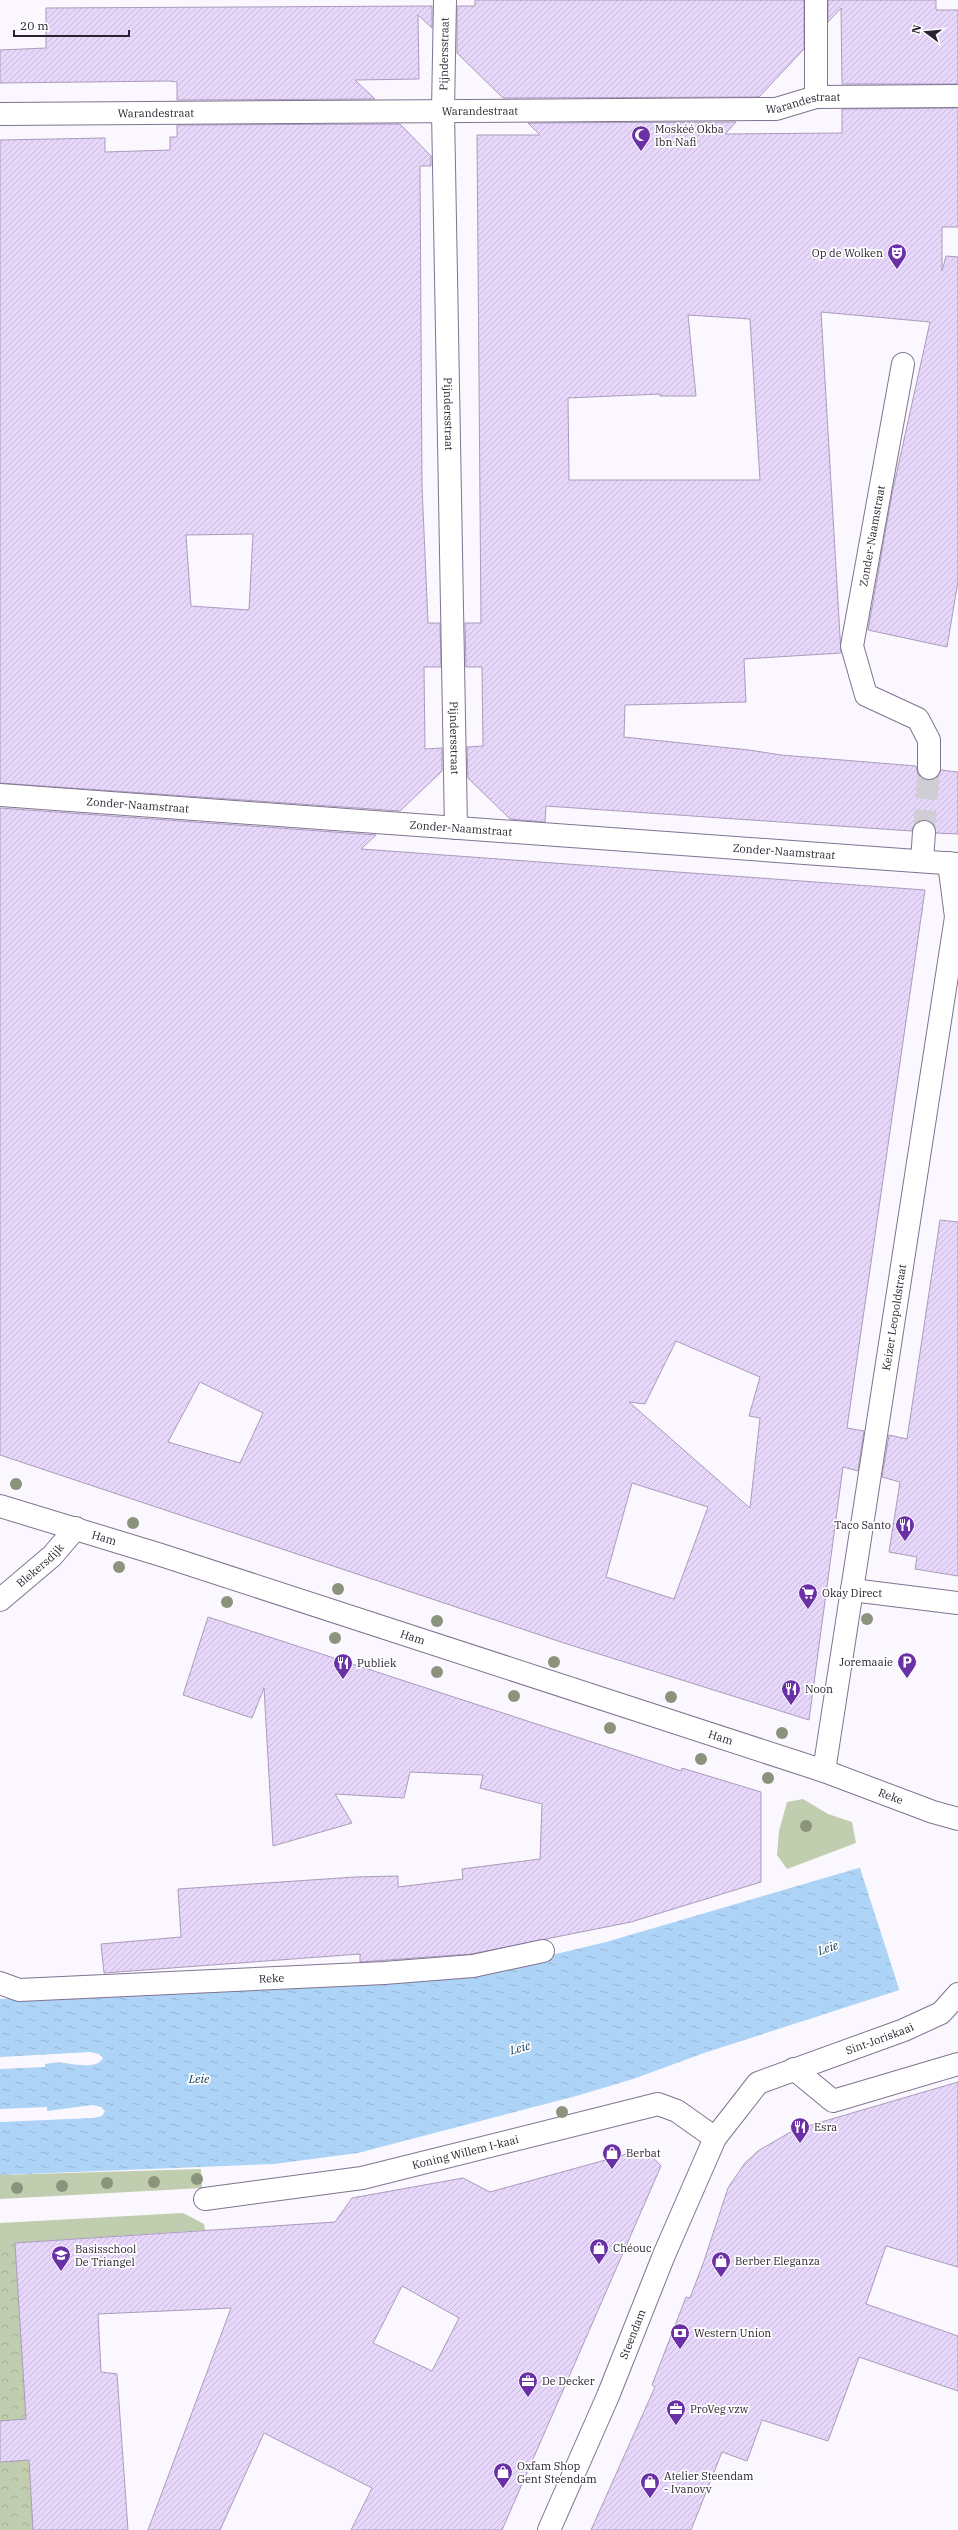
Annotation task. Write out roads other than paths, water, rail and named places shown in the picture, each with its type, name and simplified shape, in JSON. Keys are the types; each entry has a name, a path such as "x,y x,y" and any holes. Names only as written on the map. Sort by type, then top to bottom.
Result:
{"street":[{"name":"Pijndersstraat","path":"445,0 443,111 456,828"},
{"path":"816,0 816,97"},
{"name":"Warandestraat","path":"0,114 776,109 816,97 958,96"},
{"name":"Zonder-Naamstraat","path":"903,364 852,646 866,695 918,719 929,740 929,768"},
{"name":"Zonder-Naamstraat","path":"0,795 953,863"},
{"path":"922,861 924,832"},
{"name":"Keizer Leopoldstraat","path":"824,1771 956,917 953,863"},
{"name":"Ham","path":"0,1506 76,1528 824,1771"},
{"name":"Blekersdijk","path":"0,1600 52,1556 76,1528"},
{"path":"852,1590 958,1603"},
{"name":"Reke","path":"824,1771 933,1812 958,1819"},
{"name":"Reke","path":"0,1982 19,1990 384,1973 472,1966 543,1951"},
{"name":"Sint-Joriskaai","path":"715,2138 758,2083 904,2030 940,2013 958,1994"},
{"path":"794,2069 833,2101 958,2064"},
{"name":"Koning Willem I-kaai","path":"205,2199 362,2178 658,2104 677,2110 715,2138"},
{"name":"Steendam","path":"549,2530 608,2396 664,2255 715,2138"}],"water":[{"name":"Leie","path":"958,1839 958,1971 704,2053 633,2079 576,2096 358,2153 274,2164 0,2175 0,2122 93,2118 102,2116 105,2111 101,2107 92,2105 47,2111 47,2107 0,2109 0,2069 45,2067 45,2064 57,2063 91,2065 100,2062 103,2058 99,2054 90,2052 0,2057 0,1999 357,1983 497,1968 606,1942"}],"tunnel":[{"path":"924,832 929,768"}],"place":[{"name":"Moskéé Okba Ibn Nafi","path":"641,152"},
{"name":"Op de Wolken","path":"897,270"},
{"name":"Taco Santo","path":"905,1542"},
{"name":"Okay Direct","path":"808,1610"},
{"name":"Joremaaie","path":"907,1679"},
{"name":"Publiek","path":"343,1680"},
{"name":"Noon","path":"791,1706"},
{"name":"Esra","path":"800,2144"},
{"name":"Berbat","path":"612,2170"},
{"name":"Chéouc","path":"599,2265"},
{"name":"Basisschool De Triangel","path":"61,2272"},
{"name":"Berber Eleganza","path":"721,2278"},
{"name":"Western Union","path":"680,2350"},
{"name":"De Decker","path":"528,2398"},
{"name":"ProVeg vzw","path":"676,2426"},
{"name":"Oxfam Shop Gent Steendam","path":"503,2489"},
{"name":"Atelier Steendam - Ivanovv","path":"650,2499"}]}
